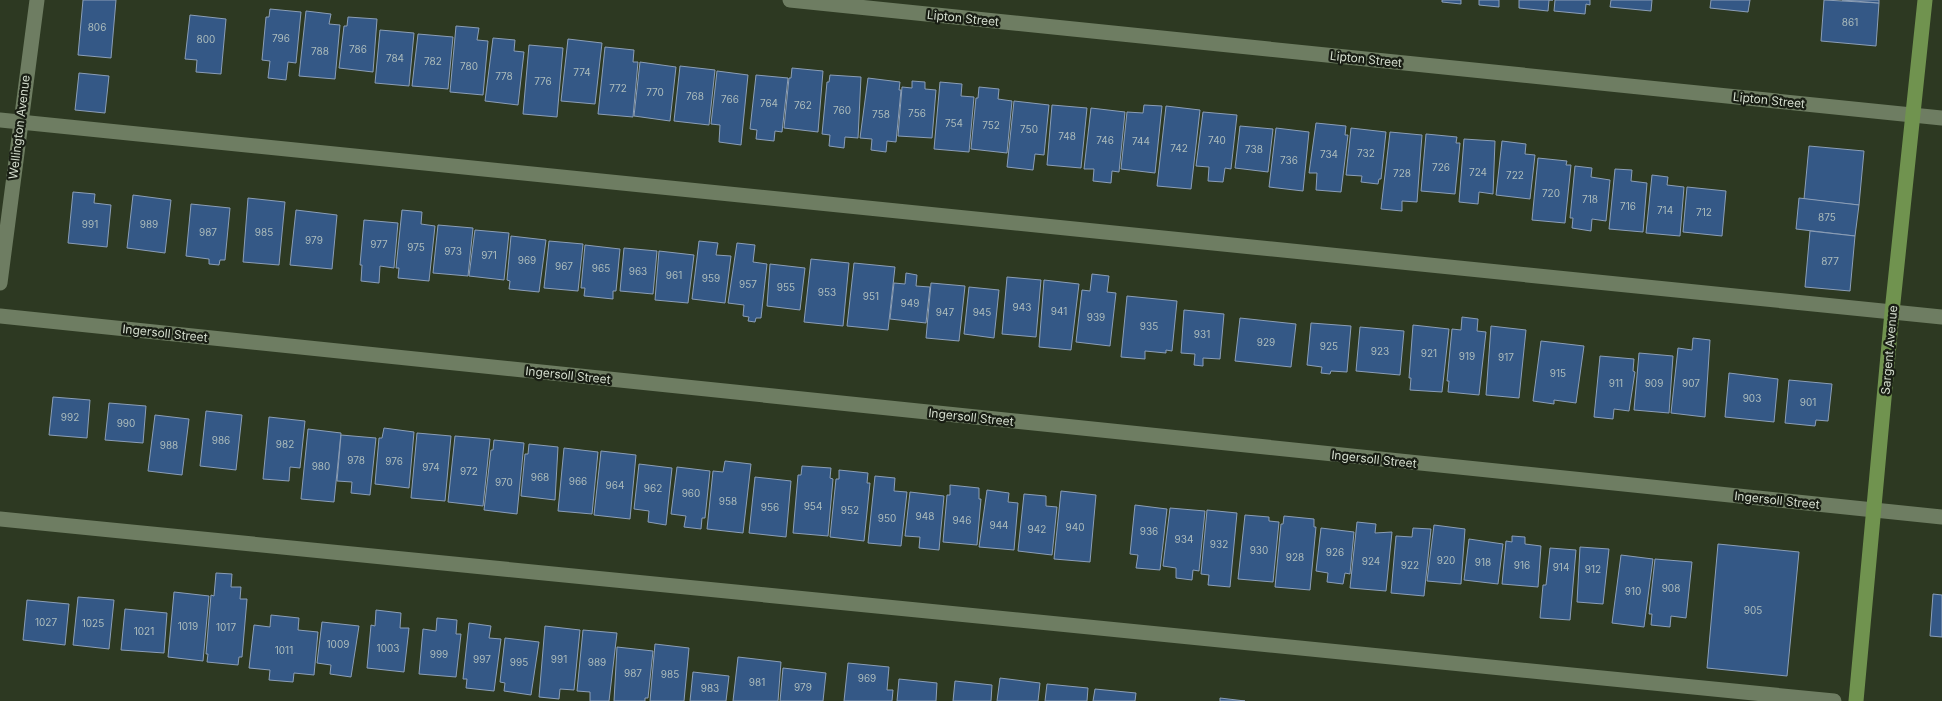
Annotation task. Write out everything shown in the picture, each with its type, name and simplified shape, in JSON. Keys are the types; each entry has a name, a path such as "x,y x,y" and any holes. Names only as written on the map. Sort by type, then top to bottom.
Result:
{"main road":[{"name":"Sargent Avenue","path":"1856,701 1892,312 1925,0"}],"street":[{"name":"Wellington Avenue","path":"0,283 36,0"},
{"name":"Lipton Street","path":"790,0 1942,118"},
{"path":"0,120 1942,317"},
{"name":"Ingersoll Street","path":"0,316 1942,517"},
{"path":"0,519 1834,701"}],"building":[{"path":"83,0 116,0 111,58 78,55"},
{"path":"1442,0 1461,0 1461,4 1442,2"},
{"path":"1479,0 1499,0 1499,7 1479,5"},
{"path":"1519,0 1549,0 1548,11 1519,8"},
{"path":"1555,0 1590,0 1590,5 1586,4 1585,14 1554,11"},
{"path":"1611,0 1652,0 1651,11 1610,7"},
{"path":"1711,0 1750,0 1748,12 1710,8"},
{"path":"1824,0 1879,3 1876,46 1821,41"},
{"path":"1842,0 1879,0 1879,3"},
{"path":"270,9 301,12 296,63 288,62 286,80 268,78 270,61 262,60 266,17 269,17"},
{"path":"306,11 331,14 329,24 340,25 335,79 299,76"},
{"path":"190,15 226,19 221,74 196,72 197,60 185,59"},
{"path":"348,17 377,19 373,72 339,68 344,26 347,26"},
{"path":"456,26 479,28 477,40 488,41 483,95 450,92"},
{"path":"380,30 414,33 409,86 375,83"},
{"path":"418,34 453,37 448,89 412,86"},
{"path":"493,38 515,40 514,51 524,52 518,105 485,101"},
{"path":"568,39 602,43 595,104 561,101"},
{"path":"529,45 563,48 557,117 523,114"},
{"path":"605,47 634,50 633,62 638,62 633,117 598,114"},
{"path":"640,62 676,67 670,121 634,116"},
{"path":"680,66 715,70 709,125 674,121"},
{"path":"792,68 823,71 818,132 784,128 789,78 791,78"},
{"path":"717,71 748,75 741,145 719,142 720,125 711,124"},
{"path":"79,73 109,76 105,113 75,110"},
{"path":"756,75 788,78 782,132 775,131 774,141 756,139 757,130 750,129"},
{"path":"830,75 861,77 858,138 845,137 844,148 829,146 830,135 822,134 827,82 829,82"},
{"path":"868,78 900,82 899,90 901,90 896,142 887,141 886,152 871,150 872,139 860,138"},
{"path":"912,81 925,82 925,89 936,90 932,138 898,136 902,87 912,88"},
{"path":"940,82 962,84 961,96 974,97 969,152 934,149"},
{"path":"979,87 999,89 998,99 1012,101 1007,153 971,149 976,98 978,98"},
{"path":"1014,101 1049,105 1044,155 1035,154 1033,170 1007,167"},
{"path":"1052,105 1087,108 1081,168 1047,165"},
{"path":"1144,105 1162,106 1155,173 1121,169 1127,112 1143,113"},
{"path":"1166,106 1200,110 1191,189 1157,186"},
{"path":"1091,108 1125,112 1119,172 1112,171 1111,183 1093,181 1094,169 1084,169"},
{"path":"1203,112 1237,115 1231,169 1225,168 1223,182 1208,181 1209,167 1196,166"},
{"path":"1316,123 1346,126 1345,135 1348,135 1341,192 1316,190 1317,173 1309,173"},
{"path":"1240,126 1273,129 1268,172 1235,168"},
{"path":"1276,128 1309,132 1303,191 1269,187"},
{"path":"1351,128 1386,132 1381,179 1379,179 1378,184 1361,182 1362,176 1346,175"},
{"path":"1390,132 1422,135 1417,202 1402,201 1402,211 1381,209"},
{"path":"1426,134 1457,137 1456,143 1460,143 1455,194 1421,191"},
{"path":"1464,139 1495,141 1493,194 1479,192 1478,204 1459,202"},
{"path":"1502,141 1526,144 1525,154 1535,155 1530,199 1496,195"},
{"path":"1809,146 1864,151 1859,205 1804,199"},
{"path":"1538,158 1567,161 1566,165 1571,165 1565,223 1532,220"},
{"path":"1575,166 1592,168 1591,177 1610,180 1606,221 1592,219 1591,231 1572,228 1573,218 1570,218"},
{"path":"1615,169 1632,170 1631,181 1647,183 1643,232 1609,229"},
{"path":"1652,175 1668,177 1667,185 1684,187 1680,236 1646,233"},
{"path":"1687,187 1726,191 1722,236 1683,232"},
{"path":"73,192 95,194 94,203 111,205 107,247 68,243"},
{"path":"133,195 171,200 165,253 127,248"},
{"path":"248,198 285,202 279,265 243,262"},
{"path":"1799,198 1859,205 1855,236 1796,229"},
{"path":"191,204 230,208 225,260 220,260 219,265 209,264 209,259 186,256"},
{"path":"296,210 337,215 332,269 290,265"},
{"path":"402,210 422,212 421,224 435,226 429,281 398,278 399,268 396,268"},
{"path":"364,220 398,223 394,268 380,266 379,283 361,281 362,265 360,265"},
{"path":"438,225 473,228 468,276 433,273"},
{"path":"475,230 509,233 504,280 469,276"},
{"path":"1810,231 1855,236 1850,291 1805,287"},
{"path":"511,236 546,240 539,292 509,289 510,281 507,280"},
{"path":"549,241 583,244 578,291 544,288"},
{"path":"699,241 718,243 716,255 731,256 725,303 692,299"},
{"path":"737,243 755,245 753,262 767,264 761,318 756,318 755,322 748,321 749,317 743,316 744,305 728,303"},
{"path":"585,245 620,249 616,291 613,291 613,299 584,296 585,288 581,288"},
{"path":"624,248 657,251 653,294 620,291"},
{"path":"659,251 694,255 688,303 655,300"},
{"path":"811,259 849,263 843,326 804,322"},
{"path":"854,263 895,267 888,330 847,326"},
{"path":"770,264 805,268 800,310 767,306"},
{"path":"906,273 917,275 916,286 930,287 926,323 890,319 894,283 905,284"},
{"path":"1092,274 1109,276 1107,292 1116,293 1110,346 1076,342 1082,290 1090,291"},
{"path":"1007,277 1041,280 1036,337 1002,334"},
{"path":"1044,280 1079,284 1071,350 1039,347"},
{"path":"931,283 965,286 959,341 926,338"},
{"path":"969,287 999,290 994,338 964,334"},
{"path":"1127,296 1177,301 1172,351 1166,350 1166,353 1145,351 1145,359 1121,357"},
{"path":"1184,310 1224,314 1220,359 1203,358 1203,366 1194,365 1195,354 1181,353"},
{"path":"1462,317 1478,319 1477,331 1486,332 1479,395 1448,392 1449,381 1447,381 1452,329 1461,330"},
{"path":"1240,318 1296,324 1291,367 1235,361"},
{"path":"1311,323 1351,326 1347,372 1331,371 1330,374 1321,373 1322,367 1307,365"},
{"path":"1413,325 1449,329 1442,392 1410,390 1411,378 1409,378"},
{"path":"1491,326 1526,330 1519,398 1486,395"},
{"path":"1360,327 1404,331 1400,375 1356,371"},
{"path":"1693,338 1710,340 1705,417 1671,413 1678,348 1692,350"},
{"path":"1541,341 1584,346 1576,403 1554,400 1554,404 1533,401"},
{"path":"1639,353 1673,356 1669,413 1634,410"},
{"path":"1600,356 1634,359 1633,371 1635,372 1629,411 1614,409 1613,419 1594,417"},
{"path":"1729,373 1778,379 1774,422 1725,417"},
{"path":"1789,380 1832,384 1828,421 1816,420 1815,426 1785,423"},
{"path":"53,397 90,400 87,438 49,435"},
{"path":"109,403 146,406 143,443 105,440"},
{"path":"206,411 242,415 236,470 200,466"},
{"path":"155,415 189,419 182,475 148,471"},
{"path":"269,417 305,421 300,468 290,467 289,481 263,479"},
{"path":"384,428 414,432 409,488 375,484 379,438 382,438"},
{"path":"308,429 341,433 334,502 301,499"},
{"path":"417,433 451,436 445,501 411,498"},
{"path":"341,435 376,438 370,495 351,493 352,482 337,481"},
{"path":"455,436 490,439 483,506 448,502"},
{"path":"494,440 524,443 517,514 484,510 491,450 493,450"},
{"path":"529,444 558,447 555,500 521,496 525,454 528,454"},
{"path":"564,448 598,452 592,514 558,511"},
{"path":"601,451 636,455 630,519 594,515"},
{"path":"725,461 751,464 743,533 707,529 713,471 723,472"},
{"path":"639,464 672,468 666,525 648,522 649,511 634,509"},
{"path":"802,466 831,468 830,478 833,479 828,536 793,533 798,475 801,475"},
{"path":"677,467 710,471 705,518 702,518 701,529 684,527 686,516 671,514"},
{"path":"839,470 868,473 867,483 870,483 864,541 830,537 836,479 839,479"},
{"path":"875,476 895,478 894,491 907,492 901,546 868,543"},
{"path":"755,477 791,481 786,537 749,533"},
{"path":"950,485 979,488 979,499 981,499 977,545 943,542 947,495 950,495"},
{"path":"987,490 1009,493 1008,502 1018,503 1014,550 979,547"},
{"path":"1061,491 1096,495 1090,562 1054,559"},
{"path":"910,492 944,496 939,550 919,548 920,537 905,536"},
{"path":"1024,494 1046,496 1046,506 1057,507 1052,555 1018,551"},
{"path":"1135,505 1167,509 1160,570 1136,568 1138,555 1130,554"},
{"path":"1170,508 1205,511 1199,571 1193,570 1192,580 1176,578 1176,568 1163,566"},
{"path":"1207,510 1237,513 1230,587 1208,585 1209,575 1201,574"},
{"path":"1245,515 1269,517 1269,521 1279,522 1273,582 1238,579"},
{"path":"1284,516 1314,519 1314,527 1316,527 1310,590 1275,587 1281,524 1283,524"},
{"path":"1357,522 1376,524 1375,533 1392,532 1386,591 1350,588"},
{"path":"1434,525 1465,529 1461,584 1427,581"},
{"path":"1321,528 1354,532 1350,574 1345,573 1343,584 1327,582 1328,573 1316,571"},
{"path":"1413,528 1431,529 1424,596 1391,593 1396,536 1412,537"},
{"path":"1512,536 1525,537 1525,544 1541,546 1538,587 1502,584 1506,541 1512,542"},
{"path":"1469,539 1503,544 1498,584 1464,580"},
{"path":"1718,544 1799,552 1787,676 1707,668"},
{"path":"1580,547 1609,549 1603,604 1577,602"},
{"path":"1550,548 1576,550 1570,620 1540,618 1543,585 1546,585"},
{"path":"1621,555 1653,559 1644,627 1612,623"},
{"path":"1655,559 1692,562 1686,618 1671,616 1670,627 1651,625 1652,614 1649,614"},
{"path":"216,573 232,574 231,587 241,587 240,599 247,599 242,657 239,657 238,665 207,662 211,595 214,596"},
{"path":"174,592 209,596 203,661 168,657"},
{"path":"1933,594 1942,595 1942,637 1930,636"},
{"path":"78,597 114,600 109,649 73,645"},
{"path":"27,600 69,604 65,645 23,640"},
{"path":"125,609 167,613 164,653 121,650"},
{"path":"376,610 401,613 400,628 409,628 404,672 367,668 371,625 375,626"},
{"path":"271,615 299,618 298,630 318,632 314,675 294,673 293,682 269,680 270,670 249,668 254,625 270,627"},
{"path":"437,618 457,620 456,634 461,634 456,677 419,674 423,629 436,631"},
{"path":"322,622 359,626 351,677 330,674 331,665 317,663"},
{"path":"469,623 491,626 489,638 501,639 494,691 466,688 467,679 463,679"},
{"path":"545,626 580,630 574,690 560,689 559,699 539,697"},
{"path":"583,630 617,633 609,701 590,701 590,692 577,691"},
{"path":"505,638 539,642 531,695 504,691 505,683 500,682"},
{"path":"655,644 689,648 684,701 650,701"},
{"path":"617,647 653,651 648,698 645,698 645,701 614,701"},
{"path":"738,657 781,662 778,701 733,701"},
{"path":"848,663 889,667 887,690 893,690 892,701 844,701"},
{"path":"783,668 826,673 823,701 780,701"},
{"path":"693,672 729,676 726,701 690,701"},
{"path":"1000,678 1040,683 1038,701 997,701"},
{"path":"899,679 937,683 936,701 897,701"},
{"path":"955,681 992,685 991,701 953,701"},
{"path":"1047,684 1088,688 1087,701 1045,701"},
{"path":"1095,689 1136,693 1135,701 1093,701"},
{"path":"1220,698 1245,701 1220,701"}]}
